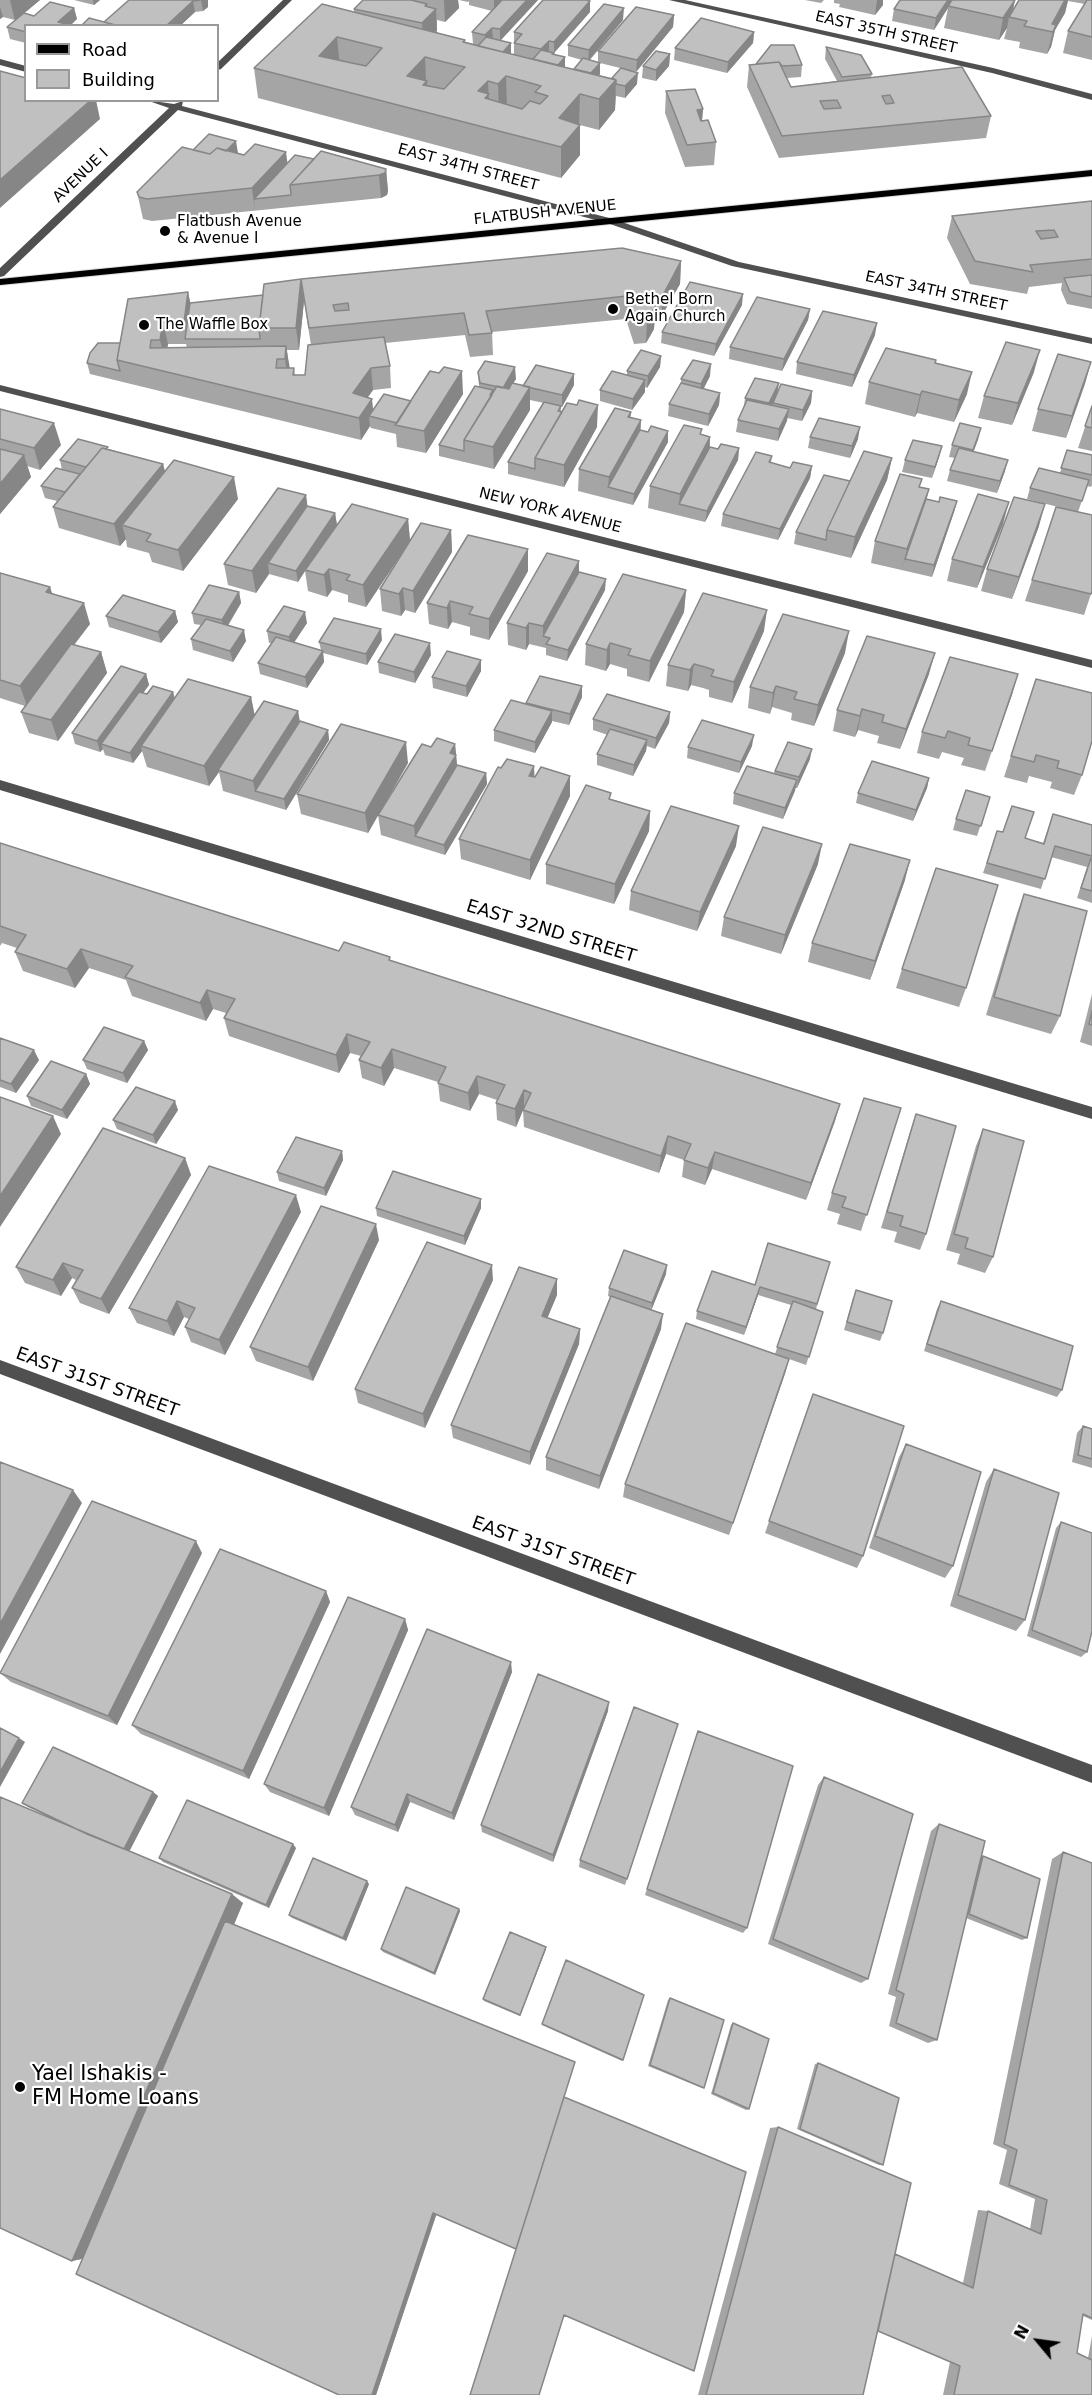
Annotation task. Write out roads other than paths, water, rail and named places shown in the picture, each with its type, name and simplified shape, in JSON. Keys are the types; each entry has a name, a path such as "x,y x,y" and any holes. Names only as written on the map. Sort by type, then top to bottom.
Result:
{"main road":[{"name":"FLATBUSH AVENUE","path":"0,282 1092,173"}],"street":[{"path":"219,66 288,0"},
{"name":"EAST 35TH STREET","path":"673,0 993,71 1092,97"},
{"path":"0,62 24,68"},
{"name":"EAST 34TH STREET","path":"178,104 610,221 736,264 1092,341"},
{"name":"AVENUE I","path":"0,274 178,104"},
{"name":"NEW YORK AVENUE","path":"0,388 1092,664"},
{"name":"EAST 32ND STREET","path":"0,785 1092,1113"},
{"name":"EAST 31ST STREET","path":"0,1368 1092,1774"}],"place":[{"name":"Flatbush Avenue & Avenue I","path":"165,231"},
{"name":"Bethel Born Again Church","path":"613,309"},
{"name":"The Waffle Box","path":"144,325"},
{"name":"Yael Ishakis - FM Home Loans","path":"20,2087"}]}
